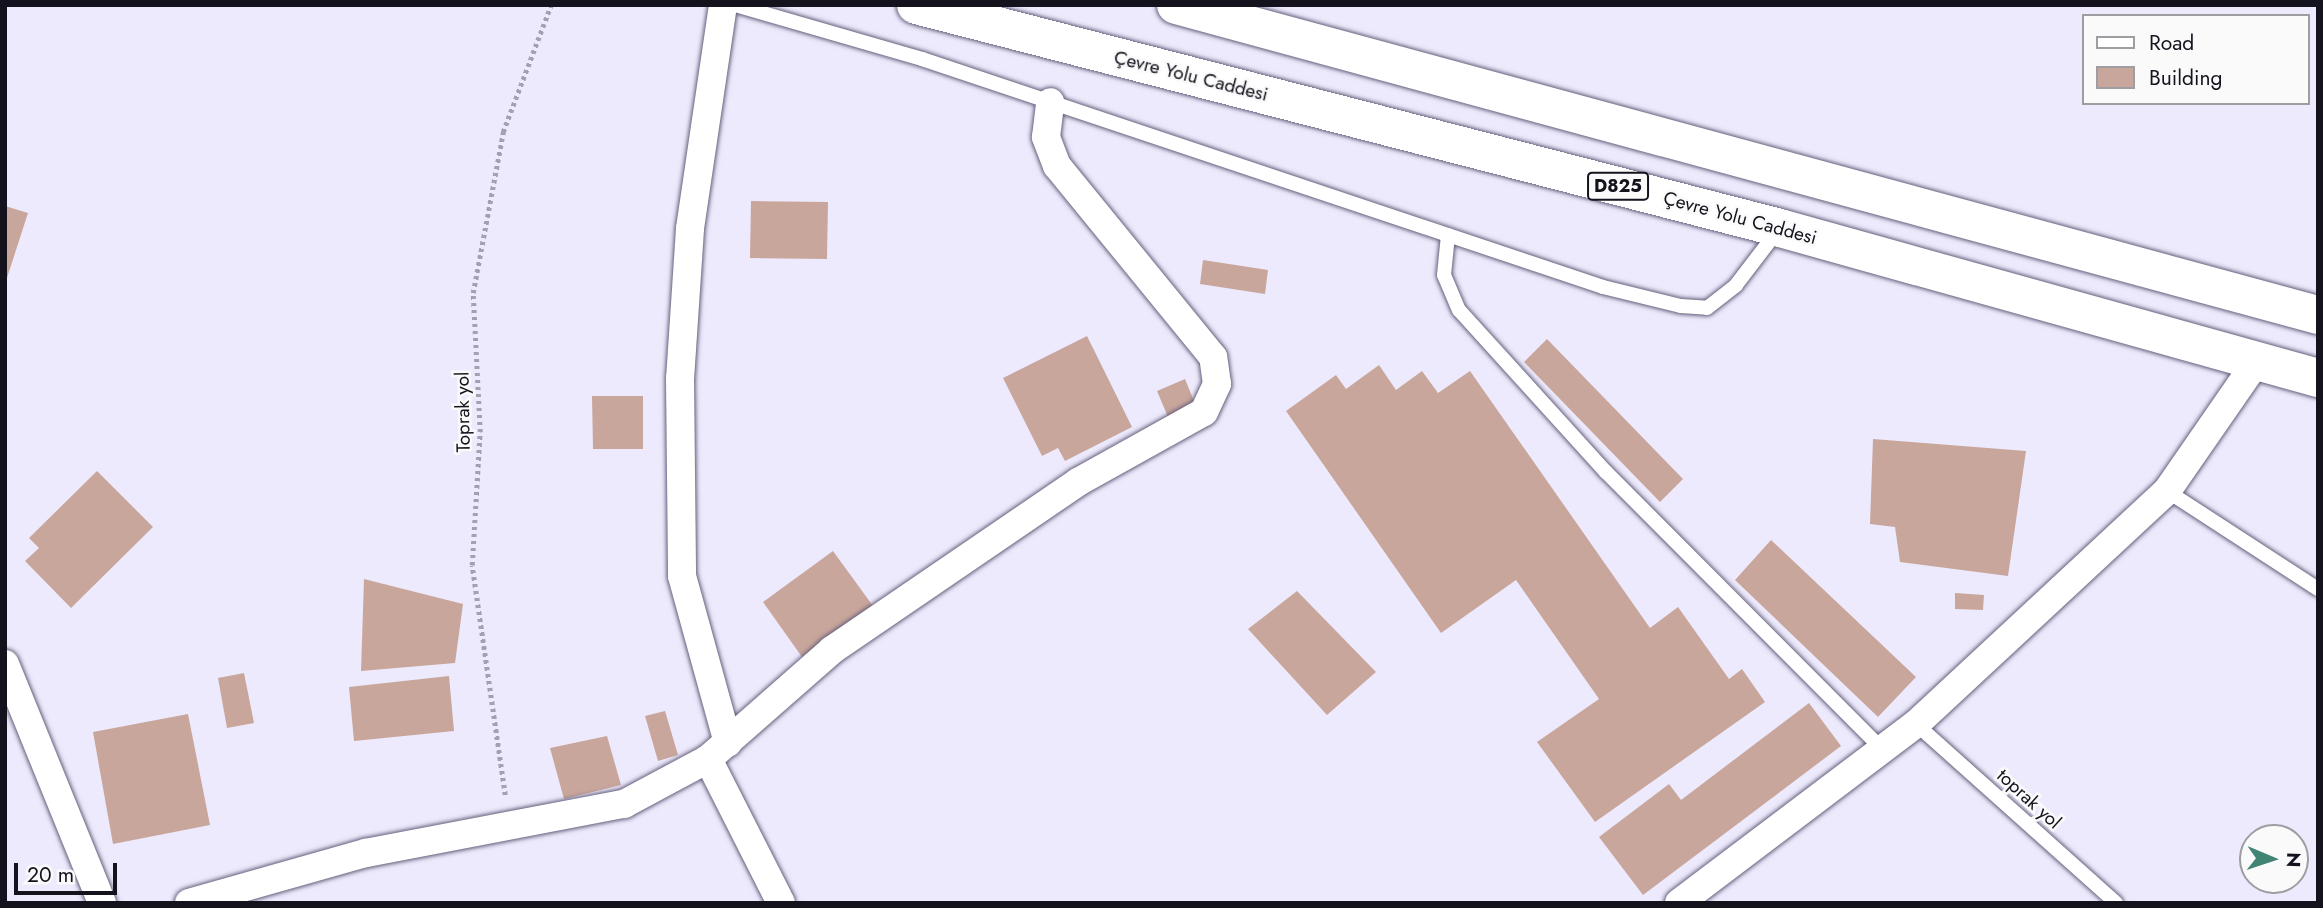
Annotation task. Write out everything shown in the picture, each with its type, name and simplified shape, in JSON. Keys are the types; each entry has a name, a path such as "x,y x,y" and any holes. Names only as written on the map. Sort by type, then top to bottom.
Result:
{"highway":[{"name":"Çevre Yolu Caddesi","path":"916,5 1780,228 2318,378"},
{"path":"1176,5 2318,315"}],"street":[{"path":"723,5 690,229 680,378 682,576 718,751 780,903"},
{"path":"189,903 366,853 612,808 718,751 832,650 1078,482 1204,412 1217,384 1213,357 1057,166 1046,137 1050,102"},
{"path":"1679,903 1916,724 2167,491 2257,361"},
{"path":"5,664 102,903"}],"lane":[{"path":"735,5 1050,102 1603,287 1707,308 1736,285 1780,228"},
{"path":"1448,235 1444,275 1459,310 1606,472 1883,750"},
{"path":"2167,491 2318,589"},
{"name":"toprak yol","path":"1916,724 2116,903"}],"path":[{"name":"Toprak yol","path":"510,827 472,565 480,432 473,293 503,132 551,5"}],"building":[{"path":"751,201 828,202 827,259 750,258"},
{"path":"5,206 28,213 6,281 5,281"},
{"path":"1203,260 1268,270 1265,294 1200,284"},
{"path":"1087,336 1132,427 1065,461 1058,448 1042,456 1003,378"},
{"path":"1547,339 1683,479 1660,502 1524,362"},
{"path":"1379,365 1396,390 1422,371 1438,393 1470,371 1650,628 1678,607 1729,679 1742,669 1765,702 1595,822 1537,742 1599,699 1516,580 1441,633 1286,411 1336,375 1346,389"},
{"path":"1185,379 1196,406 1168,417 1157,391"},
{"path":"592,396 643,396 643,449 593,449"},
{"path":"1873,439 2026,451 2008,576 1900,562 1895,527 1870,524"},
{"path":"97,471 153,527 71,608 25,561 39,548 29,538"},
{"path":"1771,540 1916,677 1878,717 1735,580"},
{"path":"833,551 873,606 802,657 763,602"},
{"path":"364,579 463,604 455,663 361,671"},
{"path":"1297,591 1376,672 1327,715 1248,629"},
{"path":"1955,593 1984,595 1983,610 1955,609"},
{"path":"244,673 254,723 227,728 218,678"},
{"path":"449,676 454,731 354,741 349,687"},
{"path":"1809,703 1841,746 1643,895 1599,837 1669,784 1681,800"},
{"path":"665,711 678,755 658,761 645,716"},
{"path":"188,714 210,825 113,844 93,732"},
{"path":"607,736 621,785 564,799 550,748"}]}
